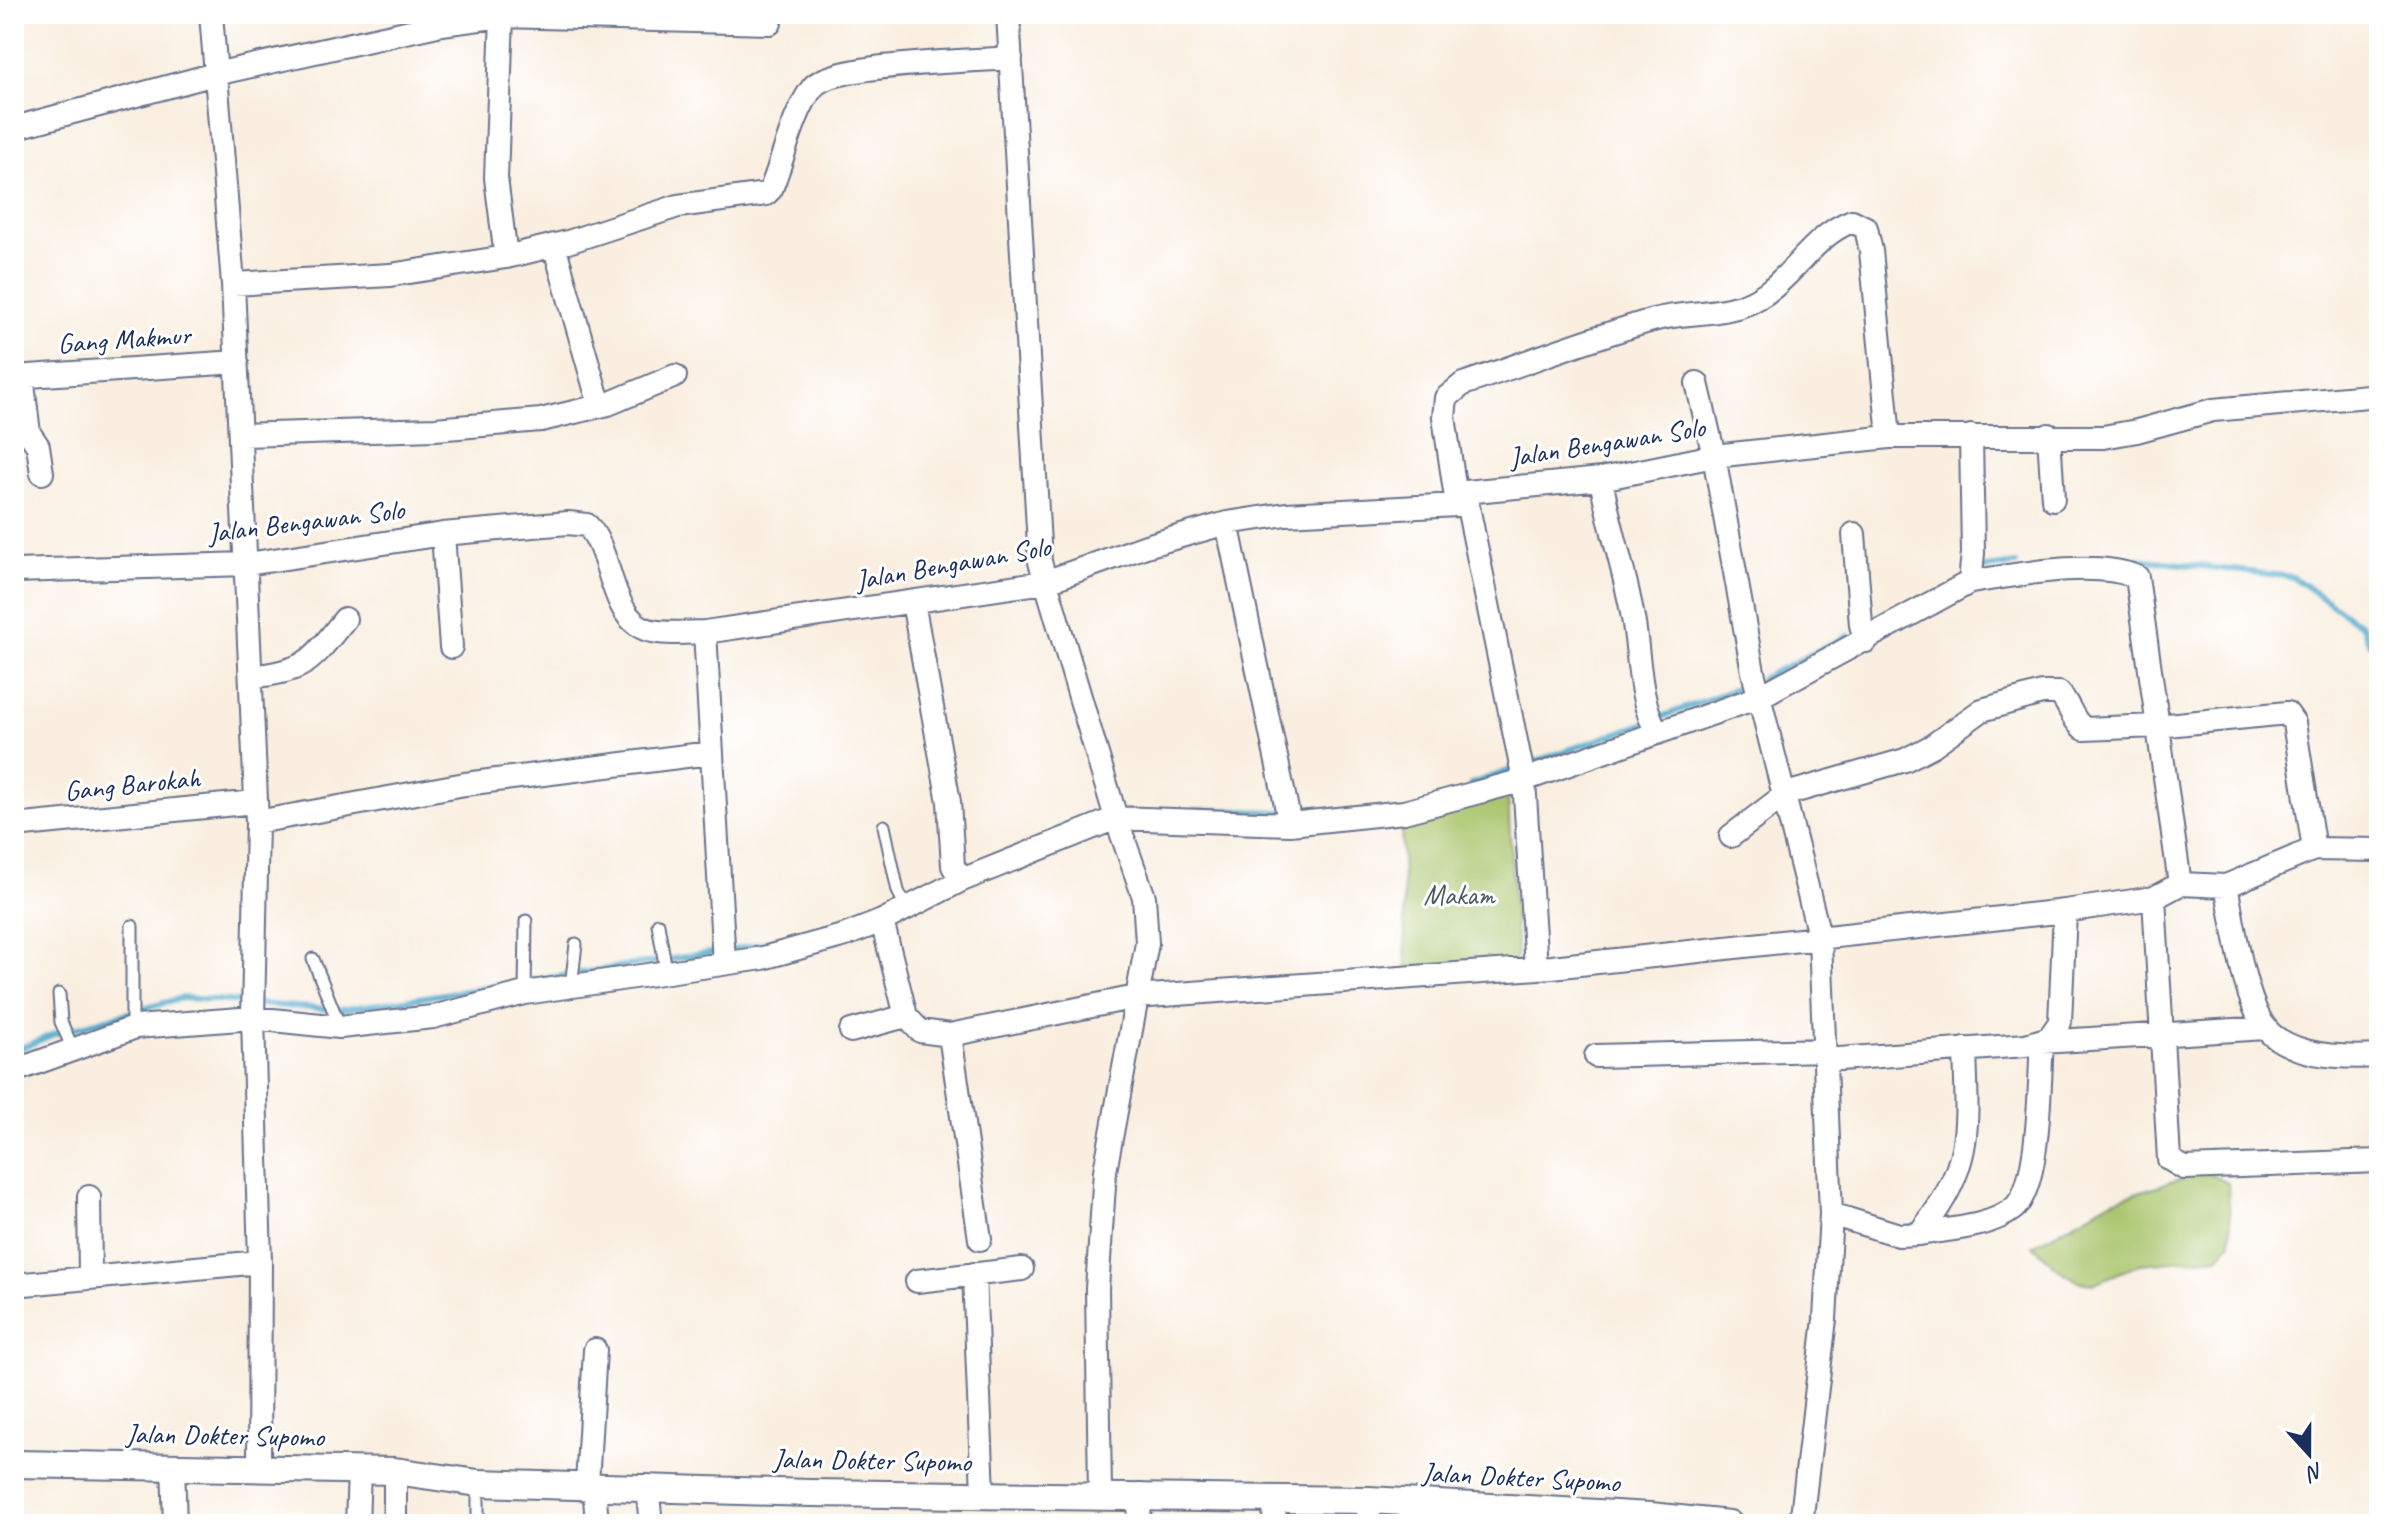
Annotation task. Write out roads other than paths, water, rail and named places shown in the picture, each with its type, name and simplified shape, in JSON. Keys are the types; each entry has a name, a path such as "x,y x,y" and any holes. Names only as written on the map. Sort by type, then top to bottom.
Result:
{"street":[{"path":"211,14 233,284 256,812 254,1009 260,1262 259,1466"},
{"path":"1008,14 1036,532 1045,582 1116,818 1144,897 1146,920 1147,943 1105,1171 1097,1289 1100,1494"},
{"path":"502,16 496,178 506,257"},
{"path":"14,128 215,74 398,32 502,16 640,17 770,23"},
{"path":"233,284 390,275 506,257 690,203 750,199 771,189 806,99 825,78 868,69 1011,58"},
{"path":"1536,968 1521,769 1444,417 1446,398 1463,384 1655,320 1743,305 1778,286 1833,228 1852,221 1866,228 1871,251 1889,437"},
{"path":"554,245 600,406"},
{"name":"Gang Makmur","path":"18,376 237,362"},
{"path":"18,376 29,433 38,446 42,473"},
{"path":"241,435 435,429 541,420 600,406 675,376"},
{"path":"1697,383 1714,456 1756,685 1786,794 1820,939 1831,1214 1825,1319 1801,1524"},
{"name":"Jalan Bengawan Solo","path":"14,571 247,564 443,534 568,523 587,525 599,538 621,604 634,625 652,631 705,632 1045,582 1146,546 1227,523 1286,514 1461,499 1601,479 1714,456 1889,437 2103,437 2213,410 2379,395"},
{"path":"2049,435 2053,499"},
{"path":"1970,582 1973,553 1971,436"},
{"path":"1601,479 1613,544 1633,616 1653,724"},
{"path":"1227,523 1289,817"},
{"path":"443,534 451,647"},
{"path":"1854,534 1864,634"},
{"path":"14,1071 69,1042 134,1017 254,1009 337,1017 433,1017 525,983 723,954 806,947 882,921 902,901 957,875 1116,818 1289,817 1404,812 1756,685 1970,582 2043,571 2097,571 2137,577 2180,884"},
{"path":"913,602 949,802 957,875"},
{"path":"251,677 291,672 310,662 345,619"},
{"path":"705,632 723,954"},
{"path":"1731,836 1786,794 1905,760 1932,746 1982,710 2042,693 2059,693 2068,703 2075,722 2084,729 2157,726 2287,713 2294,723 2314,849"},
{"name":"Gang Barokah","path":"14,826 256,812 710,753"},
{"path":"882,921 906,1016 920,1031 950,1035 1136,997 1536,968 2065,911 2154,898 2180,884 2226,886 2314,849 2379,850"},
{"path":"2226,886 2250,994 2266,1028 2285,1043 2306,1050 2329,1055 2379,1056"},
{"path":"2154,898 2159,1036 2169,1159 2176,1165 2379,1161"},
{"path":"2042,1042 2055,1033 2060,1022 2065,911"},
{"path":"851,1031 906,1016"},
{"path":"1596,1056 1825,1055 1965,1049 2266,1028"},
{"path":"950,1035 980,1239"},
{"path":"1831,1214 1899,1235 1983,1223 2012,1210 2025,1196 2032,1163 2042,1042"},
{"path":"1919,1234 1938,1208 1961,1162 1968,1135 1965,1049"},
{"path":"89,1197 90,1276"},
{"path":"14,1285 260,1262"},
{"path":"917,1281 1022,1269"},
{"path":"974,1274 983,1493"},
{"path":"595,1350 591,1484 597,1524"},
{"name":"Jalan Dokter Supomo","path":"14,1464 259,1466 395,1471 478,1483 591,1484 810,1493 1140,1495 1274,1511 1729,1524"},
{"path":"173,1465 175,1524"},
{"path":"357,1524 359,1471"},
{"path":"395,1471 395,1524"},
{"path":"647,1486 651,1524"},
{"path":"1139,1524 1140,1495"}],"lane":[{"path":"884,826 902,901"},
{"path":"525,983 526,921"},
{"path":"658,924 664,963"},
{"path":"132,926 134,1017"},
{"path":"571,978 576,944"},
{"path":"313,959 337,1017"},
{"path":"59,994 61,1022 69,1042"},
{"path":"478,1483 478,1524"}],"waterway":[{"path":"2099,559 2130,558 2293,577 2362,626 2370,644 2379,643"},
{"path":"1979,569 2016,564"},
{"path":"1761,679 1848,636"},
{"path":"1656,719 1751,683"},
{"path":"1471,784 1646,723"},
{"path":"1195,810 1284,812"},
{"path":"729,951 837,925 934,883"},
{"path":"258,1004 339,1010 718,952"},
{"path":"14,1051 54,1034 182,998 247,1002"}],"park label":[{"name":"Makam","path":"1459,894"}]}
